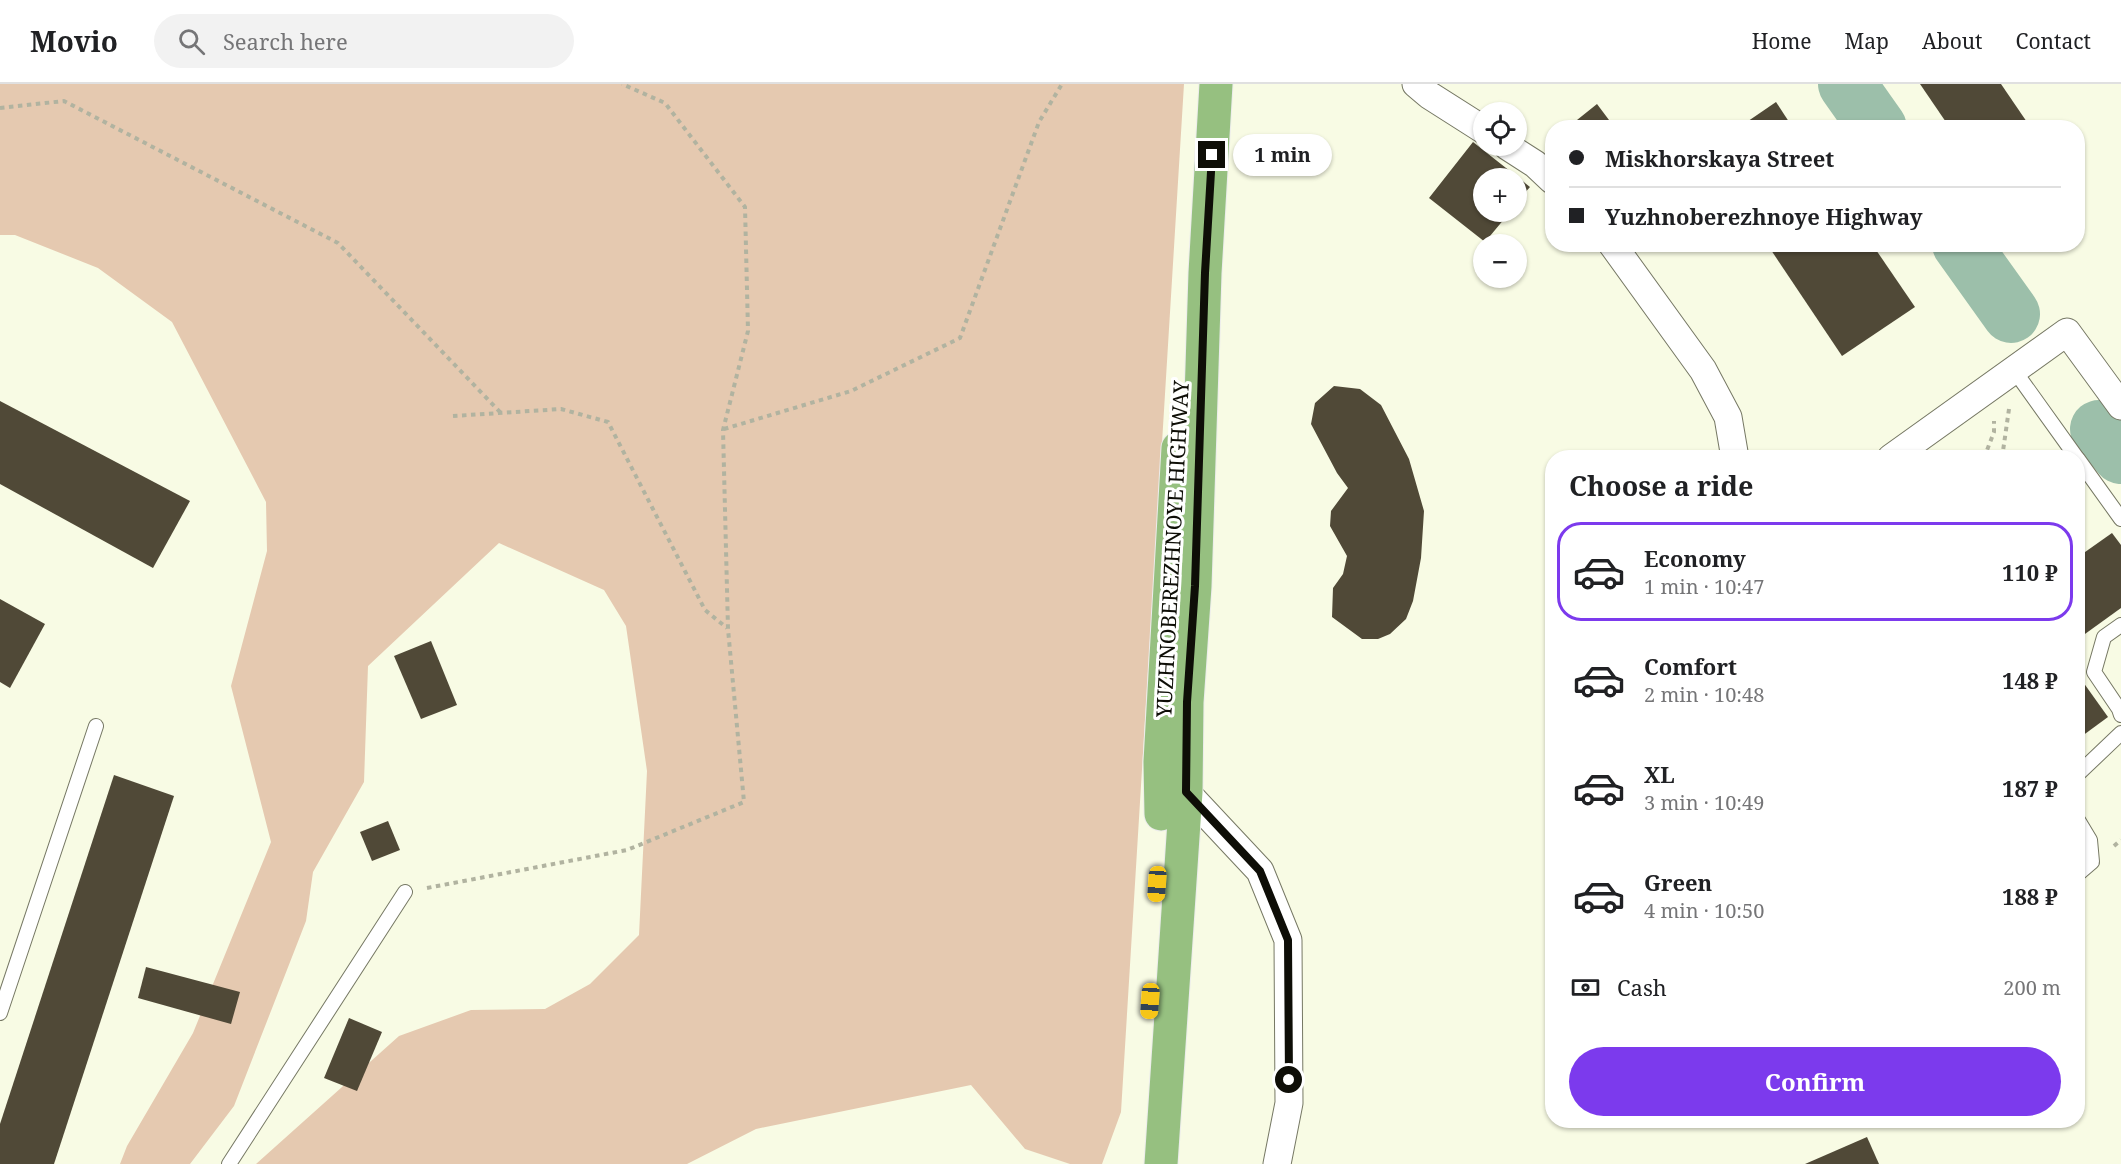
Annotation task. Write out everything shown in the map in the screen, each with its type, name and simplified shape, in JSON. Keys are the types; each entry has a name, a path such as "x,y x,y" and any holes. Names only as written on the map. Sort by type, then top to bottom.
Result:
{"highway":[{"name":"YUZHNOBEREZHNOYE HIGHWAY","path":"1140,1164 1161,814 1160,762 1187,315 1196,84"},
{"name":"YUZHNOBEREZHNOYE HIGHWAY","path":"1161,1164 1186,792 1187,702 1195,586 1205,273 1216,84"},
{"path":"1160,762 1186,792 1161,814"}],"street":[{"path":"1416,84 1473,123"},
{"path":"1523,156 1545,173"},
{"path":"1618,252 1703,370 1728,417 1734,450"},
{"path":"1902,450 2067,332 2121,406"},
{"path":"1186,792 1260,871 1288,940 1289,1103 1277,1164"}],"lane":[{"path":"2014,370 2071,450"},
{"path":"2085,469 2121,519"},
{"path":"2121,625 2104,637 2094,672 2121,715"},
{"path":"0,1013 96,726"},
{"path":"2085,767 2121,733"},
{"path":"2085,832 2090,840 2092,862 2085,868"},
{"path":"229,1164 405,892"}],"path":[{"path":"405,892 627,850 744,802 728,629 723,430 748,331 745,207 665,103 622,84"},
{"path":"723,430 851,391 960,338 1039,122 1062,84"},
{"path":"0,108 64,101 338,243 501,412"},
{"path":"453,416 561,408 608,422 705,610 728,629"}],"shaded area":[{"path":"0,84 1184,84 1121,1112 1102,1164 1070,1164 1025,1149 971,1085 756,1129 687,1164 256,1164 399,1036 471,1010 545,1009 590,984 639,935 647,771 626,626 604,590 499,543 368,666 364,782 313,872 306,921 234,1106 190,1164 120,1164 127,1146 193,1033 271,842 231,686 267,551 266,502 172,322 98,268 15,235 0,235"}],"building":[{"path":"1920,84 2001,84 2026,120 1945,120"},
{"path":"1776,102 1788,120 1750,120"},
{"path":"1597,104 1609,120 1577,120"},
{"path":"1473,142 1473,156 1491,156 1506,168 1473,168 1473,222 1502,222 1492,234 1475,234 1429,198"},
{"path":"1772,252 1877,252 1915,307 1842,356"},
{"path":"1334,386 1360,389 1381,405 1409,459 1424,511 1421,558 1413,601 1406,619 1390,634 1378,639 1362,639 1332,617 1333,588 1343,574 1347,556 1330,526 1331,511 1348,488 1337,473 1311,424 1315,403"},
{"path":"0,401 190,501 153,568 0,484"},
{"path":"2112,533 2121,545 2121,608 2085,634 2085,552"},
{"path":"0,599 45,624 10,688 0,682"},
{"path":"431,641 457,705 421,719 394,656"},
{"path":"2085,685 2108,717 2085,734"},
{"path":"114,775 174,796 54,1164 0,1164 0,1124"},
{"path":"388,821 400,850 372,861 360,832"},
{"path":"146,967 240,992 231,1024 138,998"},
{"path":"349,1018 382,1032 357,1091 324,1078"},
{"path":"1867,1137 1879,1164 1805,1164"}],"waterway":[{"path":"1847,84 1872,120"},
{"path":"1967,252 2011,314"},
{"path":"2099,429 2121,455"}],"route":[{"path":"1212,155 1205,273 1195,586 1187,702 1186,792 1260,871 1288,940 1289,1080"}]}
